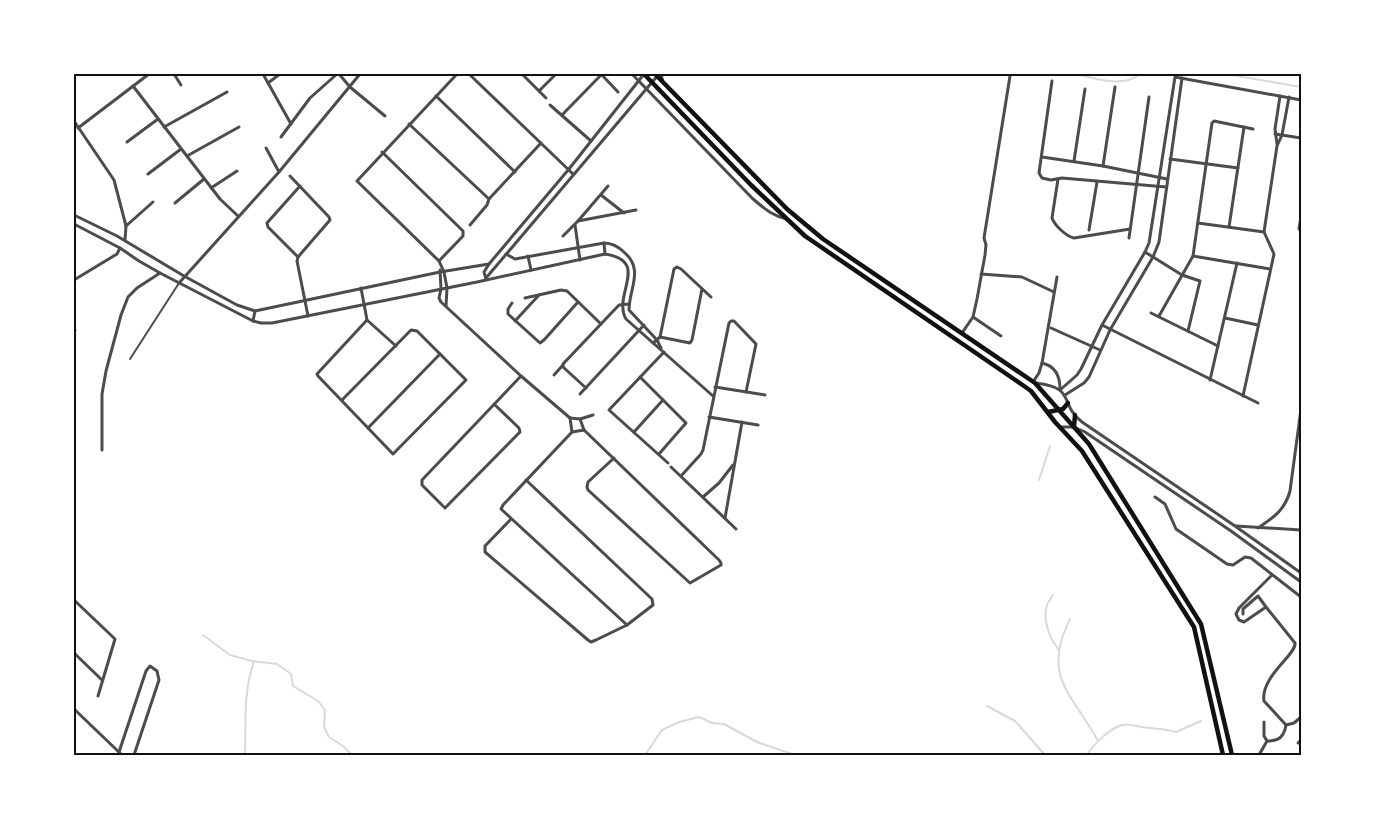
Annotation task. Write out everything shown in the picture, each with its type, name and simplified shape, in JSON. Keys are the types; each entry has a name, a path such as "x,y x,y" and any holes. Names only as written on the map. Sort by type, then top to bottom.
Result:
{"main road":[{"path":"644,74 751,185 805,236 1024,386 1082,451 1194,627 1223,755"},
{"path":"658,74 663,82 787,209 823,239 1034,383 1089,444 1201,624 1232,755"},
{"path":"1048,412 1063,410 1068,403"},
{"path":"1074,427 1075,415"},
{"path":"1117,506 1124,501"}],"street":[{"path":"78,128 149,74"},
{"path":"181,74 175,75 181,85"},
{"path":"263,74 291,124"},
{"path":"268,83 280,74"},
{"path":"281,136 310,98 338,74 385,116"},
{"path":"179,283 279,172 360,74"},
{"path":"446,306 447,288 439,261 356,181 457,74"},
{"path":"469,74 574,174"},
{"path":"522,74 546,98"},
{"path":"539,91 556,74"},
{"path":"562,116 601,74 618,92"},
{"path":"632,74 760,205 778,217 787,219"},
{"path":"486,279 484,272 489,264 569,169 644,74"},
{"path":"486,279 658,74"},
{"path":"962,333 973,317 977,299 985,255 986,245 984,238 1010,76"},
{"path":"1060,390 1077,375 1102,326 1145,252 1151,236 1175,77 1301,100"},
{"path":"1065,395 1084,383 1089,377 1110,330 1153,257 1159,242 1182,78"},
{"path":"1052,81 1040,176 1051,180 1062,178 1166,187"},
{"path":"133,86 211,188 238,216"},
{"path":"1103,166 1115,87"},
{"path":"1074,161 1085,89"},
{"path":"164,127 227,92"},
{"path":"436,96 515,172"},
{"path":"1277,146 1275,134 1280,96"},
{"path":"1129,238 1149,97"},
{"path":"1244,396 1274,254 1264,232 1277,146 1282,135 1289,97"},
{"path":"550,105 591,141"},
{"path":"127,142 158,119"},
{"path":"1160,316 1193,256 1213,121 1252,129"},
{"path":"74,122 114,180 126,226 125,240"},
{"path":"410,124 490,199"},
{"path":"187,157 239,127"},
{"path":"1229,227 1244,127"},
{"path":"1275,134 1301,138"},
{"path":"470,225 490,199 541,143"},
{"path":"148,174 181,148"},
{"path":"266,148 279,172"},
{"path":"382,152 463,231 463,236 439,261"},
{"path":"1042,156 1167,178"},
{"path":"1170,159 1238,168"},
{"path":"211,188 237,171"},
{"path":"290,176 330,220 298,257 297,266 308,316"},
{"path":"175,203 204,179"},
{"path":"1058,180 1052,218 1069,237 1074,238 1130,229"},
{"path":"1089,230 1097,182"},
{"path":"298,257 268,227 267,223 300,186"},
{"path":"563,236 575,225 608,186"},
{"path":"601,194 624,213"},
{"path":"126,226 153,202"},
{"path":"578,221 636,210"},
{"path":"489,264 256,310 237,305 184,276 125,240 76,216 74,224 120,248 160,273 253,321 261,323 272,323 364,305 605,254 616,256 625,262 628,268 628,284 622,308 626,319 661,348"},
{"path":"1301,217 1299,229 1301,229"},
{"path":"1198,223 1264,232"},
{"path":"575,225 580,260"},
{"path":"506,254 515,259 604,242 613,244 631,259 635,268 634,285 629,304 631,313 658,338 690,343 702,289"},
{"path":"604,242 605,254"},
{"path":"74,280 117,254 120,248"},
{"path":"616,256 621,249"},
{"path":"1145,252 1182,275 1200,281 1188,331"},
{"path":"528,256 531,270"},
{"path":"1193,256 1270,268"},
{"path":"1210,380 1237,263"},
{"path":"711,297 681,269 677,267 674,269 658,338 664,352 713,396"},
{"path":"442,272 439,298 446,306 521,376 570,418 580,419 593,415"},
{"path":"102,450 102,394 121,315 128,297 137,288 160,273"},
{"path":"981,274 1022,277 1054,292"},
{"path":"1057,277 1042,363 1034,383 1050,385 1060,390 1065,395 1075,415 1087,425 1235,526 1301,574"},
{"path":"628,284 634,285"},
{"path":"361,288 367,320 396,346"},
{"path":"525,298 564,290 601,324"},
{"path":"515,321 540,295"},
{"path":"1120,295 1127,300"},
{"path":"512,303 507,311 515,321 540,343 578,302"},
{"path":"554,375 619,305 629,304"},
{"path":"253,321 256,310"},
{"path":"1151,313 1218,346"},
{"path":"973,317 1001,336"},
{"path":"1225,318 1258,325"},
{"path":"342,400 411,330 415,330 466,380 393,454 317,374 367,320"},
{"path":"681,476 701,454 729,323 731,321 734,321 756,344 746,392"},
{"path":"580,394 644,325"},
{"path":"1102,326 1258,403"},
{"path":"1052,328 1100,350"},
{"path":"653,343 658,338"},
{"path":"664,352 609,410 668,463"},
{"path":"368,428 440,354"},
{"path":"1042,363 1051,366 1056,371 1059,377 1060,390"},
{"path":"563,366 586,388"},
{"path":"494,404 519,428 520,432 445,508 422,485 422,480 494,404 521,376"},
{"path":"640,377 686,423 659,454"},
{"path":"715,387 764,395"},
{"path":"634,432 663,400"},
{"path":"1258,528 1276,516 1286,502 1290,491 1301,409"},
{"path":"709,416 758,425"},
{"path":"570,418 572,432"},
{"path":"580,419 584,430 614,458 719,560 721,565 690,583 586,487 588,482 614,458"},
{"path":"725,518 742,422"},
{"path":"1060,427 1074,427 1085,432 1232,532 1301,582"},
{"path":"584,430 572,432 501,509 627,625"},
{"path":"703,497 720,483 734,464"},
{"path":"670,467 736,529"},
{"path":"511,519 484,549 591,642 627,625 653,605 652,599 526,480"},
{"path":"1155,497 1165,504 1176,529 1227,564 1233,565 1248,557 1301,595"},
{"path":"1235,526 1301,530"},
{"path":"1232,532 1235,526"},
{"path":"1266,607 1247,621 1240,620 1236,614 1239,608 1272,575"},
{"path":"1242,614 1243,609 1258,596 1296,646 1271,675 1263,697 1264,701 1286,725"},
{"path":"74,600 116,639 98,696"},
{"path":"74,653 102,680"},
{"path":"74,709 120,754 146,670 150,666 157,671 159,680 134,755"},
{"path":"1286,725 1294,723 1301,717"},
{"path":"1264,722 1264,736 1267,741"},
{"path":"1267,741 1279,740 1284,734 1286,725"},
{"path":"1259,755 1267,741"}],"lane":[{"path":"130,359 179,283"}],"waterway":[{"path":"1077,74 1110,81 1126,81 1140,74"},
{"path":"1226,74 1301,87"},
{"path":"1039,480 1050,446"},
{"path":"1053,595 1047,605 1046,623 1050,635 1059,650"},
{"path":"1070,619 1058,656 1059,670 1063,684 1070,697 1098,741"},
{"path":"203,635 230,655 252,661 277,664 291,674 293,686 318,701 325,710 324,727 329,737 343,746 352,755"},
{"path":"245,755 245,719 248,685 254,661"},
{"path":"987,706 1015,721 1045,755"},
{"path":"645,755 662,730 679,722 699,717 712,723 724,724 757,742 795,755"},
{"path":"1087,755 1102,737 1122,725 1176,732 1201,721"}]}
